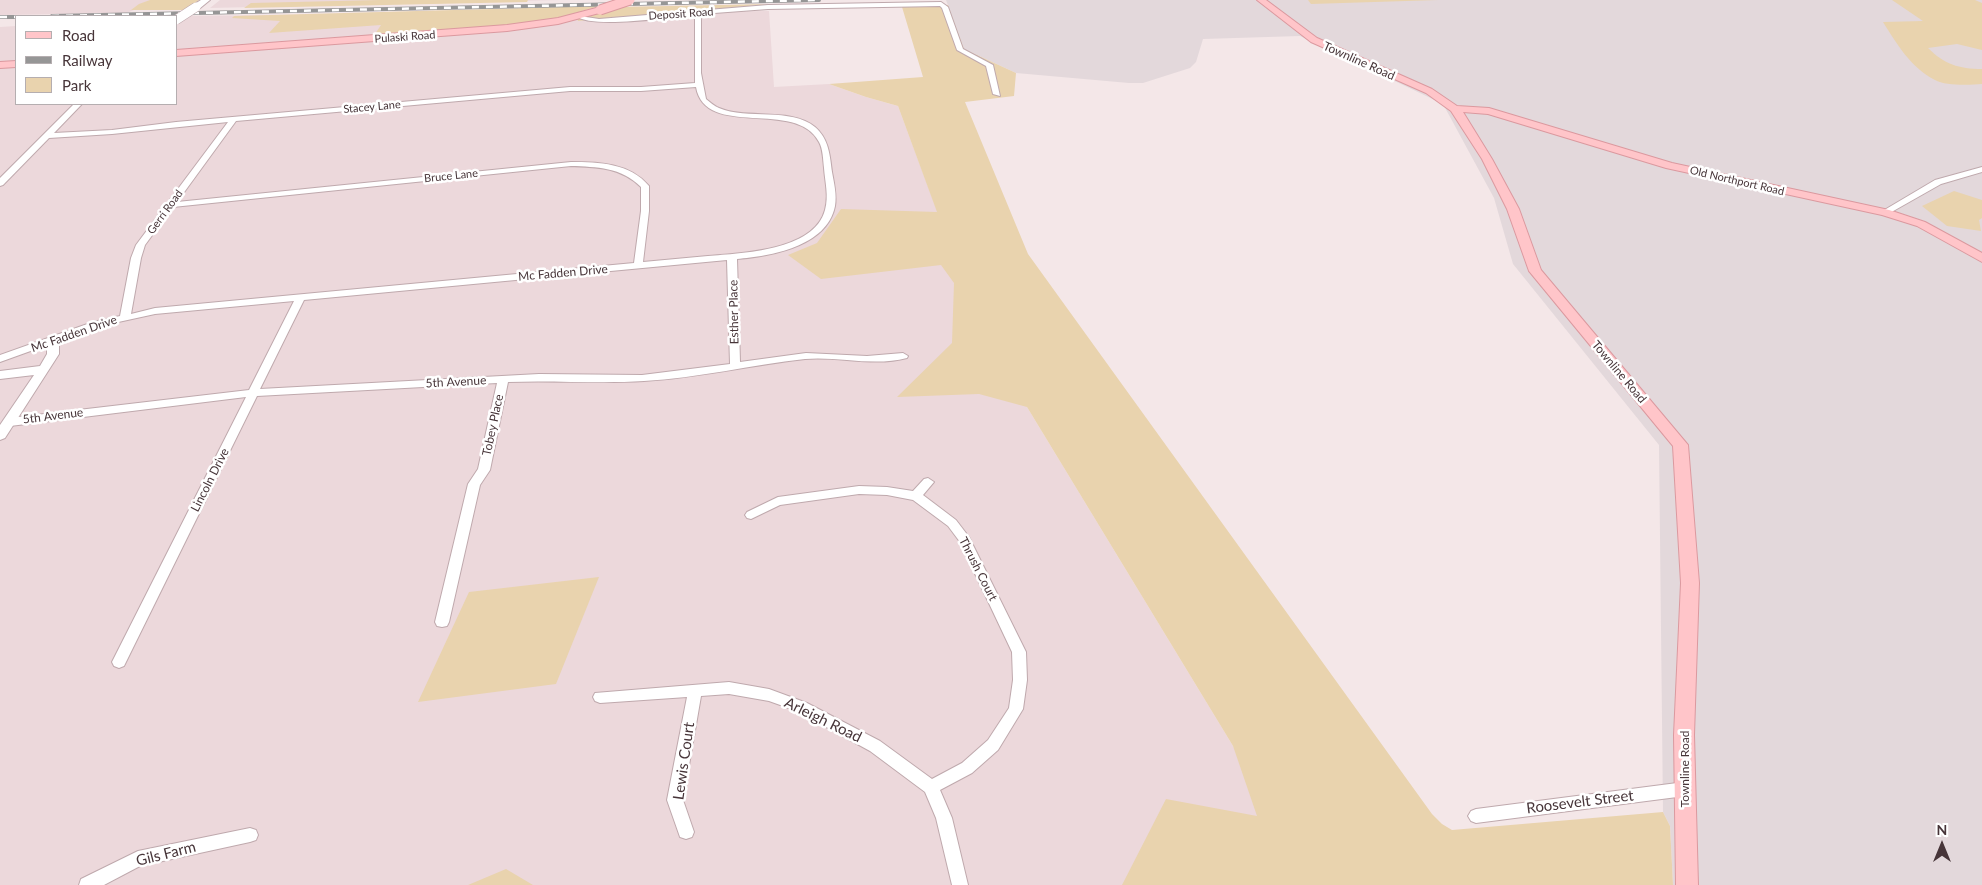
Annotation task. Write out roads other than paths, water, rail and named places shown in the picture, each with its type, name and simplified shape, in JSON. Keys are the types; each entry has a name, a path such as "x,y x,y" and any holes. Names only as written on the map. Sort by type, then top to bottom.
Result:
{"main road":[{"name":"Pulaski Road","path":"178,52 462,33 541,24 579,16 630,0"},
{"name":"Townline Road","path":"1261,0 1314,40 1429,91 1455,109 1487,159 1513,210 1535,271 1680,444 1690,583 1684,735 1687,885"},
{"path":"0,65 15,64"},
{"name":"Old Northport Road","path":"1429,91 1670,166 1885,212 1921,224 1982,258"},
{"name":"Old Northport Road","path":"1455,109 1489,111"}],"street":[{"path":"178,19 206,0"},
{"name":"Deposit Road","path":"579,16 584,20 599,21 768,7 941,4 945,7 960,50 989,65 997,94"},
{"path":"698,14 698,85"},
{"name":"Stacey Lane","path":"46,136 112,132 234,119 570,89 641,89 698,85"},
{"name":"Mc Fadden Drive","path":"0,359 97,324 155,311 732,257 780,249 802,240 818,229 829,216 832,205 825,151 817,133 808,127 779,118 747,116 717,109 703,100 698,85"},
{"path":"0,183 77,105"},
{"name":"Gerri Road","path":"124,317 136,258 141,245 234,119"},
{"name":"Bruce Lane","path":"170,205 561,165 604,165 630,173 645,186 645,211 638,266"},
{"path":"1885,212 1938,182 1982,168"},
{"name":"Esther Place","path":"732,257 735,367"},
{"name":"Lincoln Drive","path":"119,662 301,297"},
{"path":"0,435 44,370 53,354 53,341"},
{"name":"5th Avenue","path":"10,422 254,392 538,377 642,378 806,356 867,359 903,356"},
{"path":"0,375 44,370"},
{"name":"Tobey Place","path":"442,622 474,484 484,470 503,379"},
{"path":"916,496 928,482"},
{"name":"Thrush Court","path":"751,515 778,501 859,490 887,491 916,496 952,522 965,540 1019,652 1020,680 1016,709 993,745 967,768 931,787"},
{"name":"Arleigh Road","path":"600,697 728,688 769,695 802,707 875,746 931,787"},
{"name":"Lewis Court","path":"686,832 675,800 695,690"},
{"path":"931,787 944,818 960,885"},
{"name":"Roosevelt Street","path":"1476,816 1685,789"},
{"name":"Gils Farm","path":"87,885 138,859 250,835"}],"railway":[{"path":"100,15 819,0"},
{"path":"0,17 15,17"}]}
